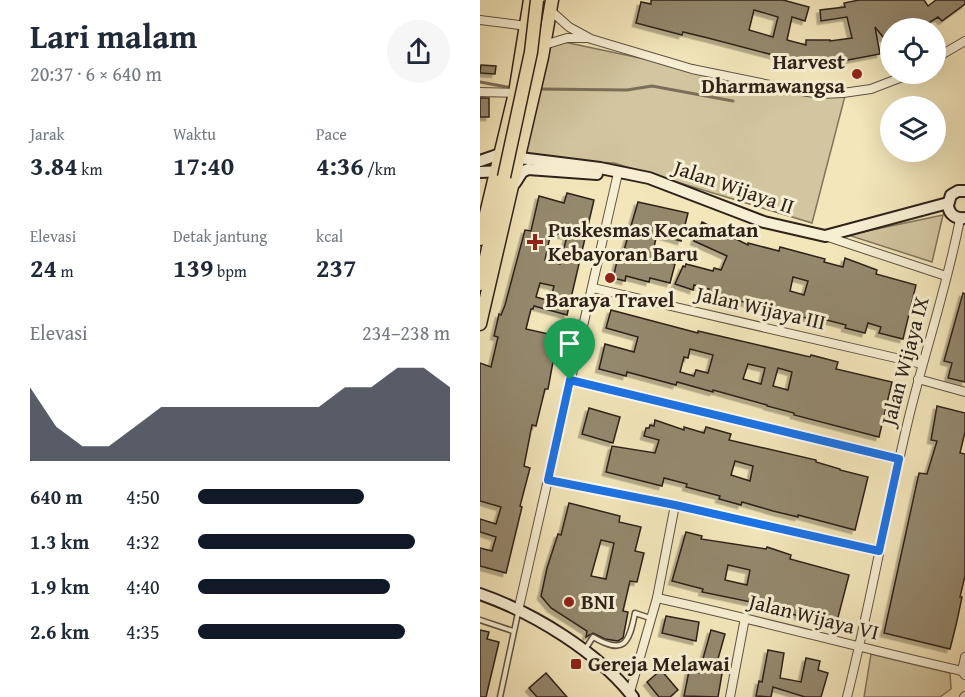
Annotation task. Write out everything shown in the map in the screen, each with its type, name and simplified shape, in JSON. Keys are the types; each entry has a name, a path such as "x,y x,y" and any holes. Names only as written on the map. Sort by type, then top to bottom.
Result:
{"main road":[{"path":"480,239 515,93 533,2"},
{"path":"480,284 531,52 533,2"},
{"path":"480,324 520,158 551,5"}],"street":[{"path":"551,5 568,27 591,39 692,69 821,94 871,89 884,84"},
{"path":"480,20 527,26"},
{"path":"544,45 567,38 591,39"},
{"path":"946,52 965,41"},
{"path":"480,92 515,93"},
{"path":"480,161 500,154"},
{"name":"Jalan Wijaya II","path":"520,158 600,168 617,174"},
{"name":"Jalan Wijaya II","path":"513,185 522,172 528,169 650,178 764,222 825,236 946,276"},
{"path":"480,172 516,172"},
{"path":"518,611 617,174"},
{"path":"963,221 951,213 948,203 953,194 965,191"},
{"name":"Jalan Wijaya II","path":"825,236 948,203"},
{"name":"Jalan Wijaya IX","path":"847,697 918,379 963,221"},
{"name":"Jalan Wijaya III","path":"593,288 922,364"},
{"path":"918,379 965,392"},
{"path":"570,380 899,459"},
{"path":"548,480 675,505 879,551"},
{"path":"632,695 657,598 675,505"},
{"path":"480,594 518,611 564,637 614,676 632,695"},
{"name":"Jalan Wijaya VI","path":"657,598 963,673"},
{"path":"730,697 745,618"},
{"path":"963,673 965,657"}],"lane":[{"path":"500,697 518,611"},
{"path":"584,651 593,637 610,646 621,646 628,638 635,613 650,618"},
{"path":"480,620 513,631"}],"shaded area":[{"path":"550,39 820,96 845,96 812,223 614,163 522,159"},
{"path":"943,215 932,262 848,235"},
{"path":"871,654 950,673 951,689 940,697 864,697"}],"building":[{"path":"651,0 783,0 809,7 805,21 792,17 787,40 806,45 806,40 830,41 852,38 847,17 821,21 820,10 845,7 844,3 859,0 924,0 928,6 936,0 965,0 965,4 946,18 880,18 880,33 875,27 880,54 837,62 837,60 796,61 683,32 682,35 636,23 641,2 651,4","holes":["754,10 778,17 773,37 749,30"]},
{"path":"481,65 496,66 495,74 480,73"},
{"path":"480,98 489,98 489,117 480,117"},
{"path":"567,193 594,200 567,315 534,306 531,309 526,329 562,337 559,352 555,351 548,389 545,389 536,426 532,425 524,466 530,468 506,573 480,566 480,548 492,551 496,537 480,532 480,519 496,524 501,507 480,501 480,363 491,367 498,337 494,336 499,314 501,315 505,305 525,230 531,231 539,196 564,203","holes":["551,232 567,236 560,264 545,260","540,283 554,286 550,301 536,297"]},
{"path":"638,202 688,213 681,241 657,234 652,256 656,257 655,259 675,264 670,283 650,278 649,282 626,276 625,281 613,278 620,249 624,250"},
{"path":"702,222 748,245 748,243 779,251 780,247 825,259 824,262 843,267 845,258 877,270 876,274 916,285 903,339 879,333 881,327 868,323 865,333 845,328 846,325 811,316 810,319 708,293 709,289 694,285 693,290 675,284 686,264 713,271 714,268 721,270 727,256 694,241","holes":["793,277 808,281 804,295 790,291"]},
{"path":"963,293 965,294 965,382 948,378 952,363 944,361"},
{"path":"611,310 698,333 698,331 810,357 811,355 838,362 836,369 892,382 879,437 794,415 794,413 713,390 713,392 677,382 676,385 627,372 626,376 599,369 605,344 634,352 638,337 606,328","holes":["690,349 713,355 708,373 696,370 694,376 680,372 684,357 688,358","748,364 765,368 761,384 743,379","778,368 792,372 788,390 773,386"]},
{"path":"937,406 965,413 965,432 960,453 965,454 965,576 950,649 884,633 919,473 927,474 937,441 931,440"},
{"path":"589,408 620,417 613,443 582,434"},
{"path":"655,420 684,430 684,427 704,433 706,427 731,434 729,440 816,460 816,462 840,470 868,477 855,530 742,502 741,505 719,499 720,496 686,487 687,484 664,478 662,486 606,472 612,446 655,453 659,440 644,436 646,428 650,425 654,426","holes":["735,461 753,466 750,481 731,475"]},
{"path":"569,503 620,516 619,522 641,527 635,551 644,553 637,582 630,581 623,611 628,612 623,638 618,641 605,639 593,633 586,637 587,631 551,608 541,596 558,534 561,535","holes":["601,540 614,543 606,579 591,576"]},
{"path":"686,532 702,536 701,539 766,549 767,547 791,555 790,559 849,575 836,625 779,611 780,608 702,592 703,589 672,581","holes":["728,565 750,570 747,585 725,580"]},
{"path":"666,616 699,622 696,641 662,633"},
{"path":"480,630 489,632 487,639 499,642 486,697 480,697"},
{"path":"711,630 725,634 716,666 723,668 718,697 684,696 689,671 699,673"},
{"path":"768,650 784,653 780,678 801,682 806,658 820,661 818,670 828,673 821,697 805,697 773,687 771,697 756,696 759,681 762,682"},
{"path":"661,670 678,690 670,697 659,697 647,682"},
{"path":"546,673 567,697 537,697 529,688"}],"waterway":[{"path":"480,82 512,88"},
{"path":"539,89 627,90 652,86 733,101"}],"place":[{"name":"Harvest Dharmawangsa","path":"857,74"},
{"name":"Puskesmas Kecamatan Kebayoran Baru","path":"535,242"},
{"name":"Baraya Travel","path":"610,278"},
{"name":"BNI","path":"569,602"},
{"name":"Gereja Melawai","path":"576,664"}],"route":[{"path":"570,380 899,459 879,551 675,505 548,480 570,380"}]}
